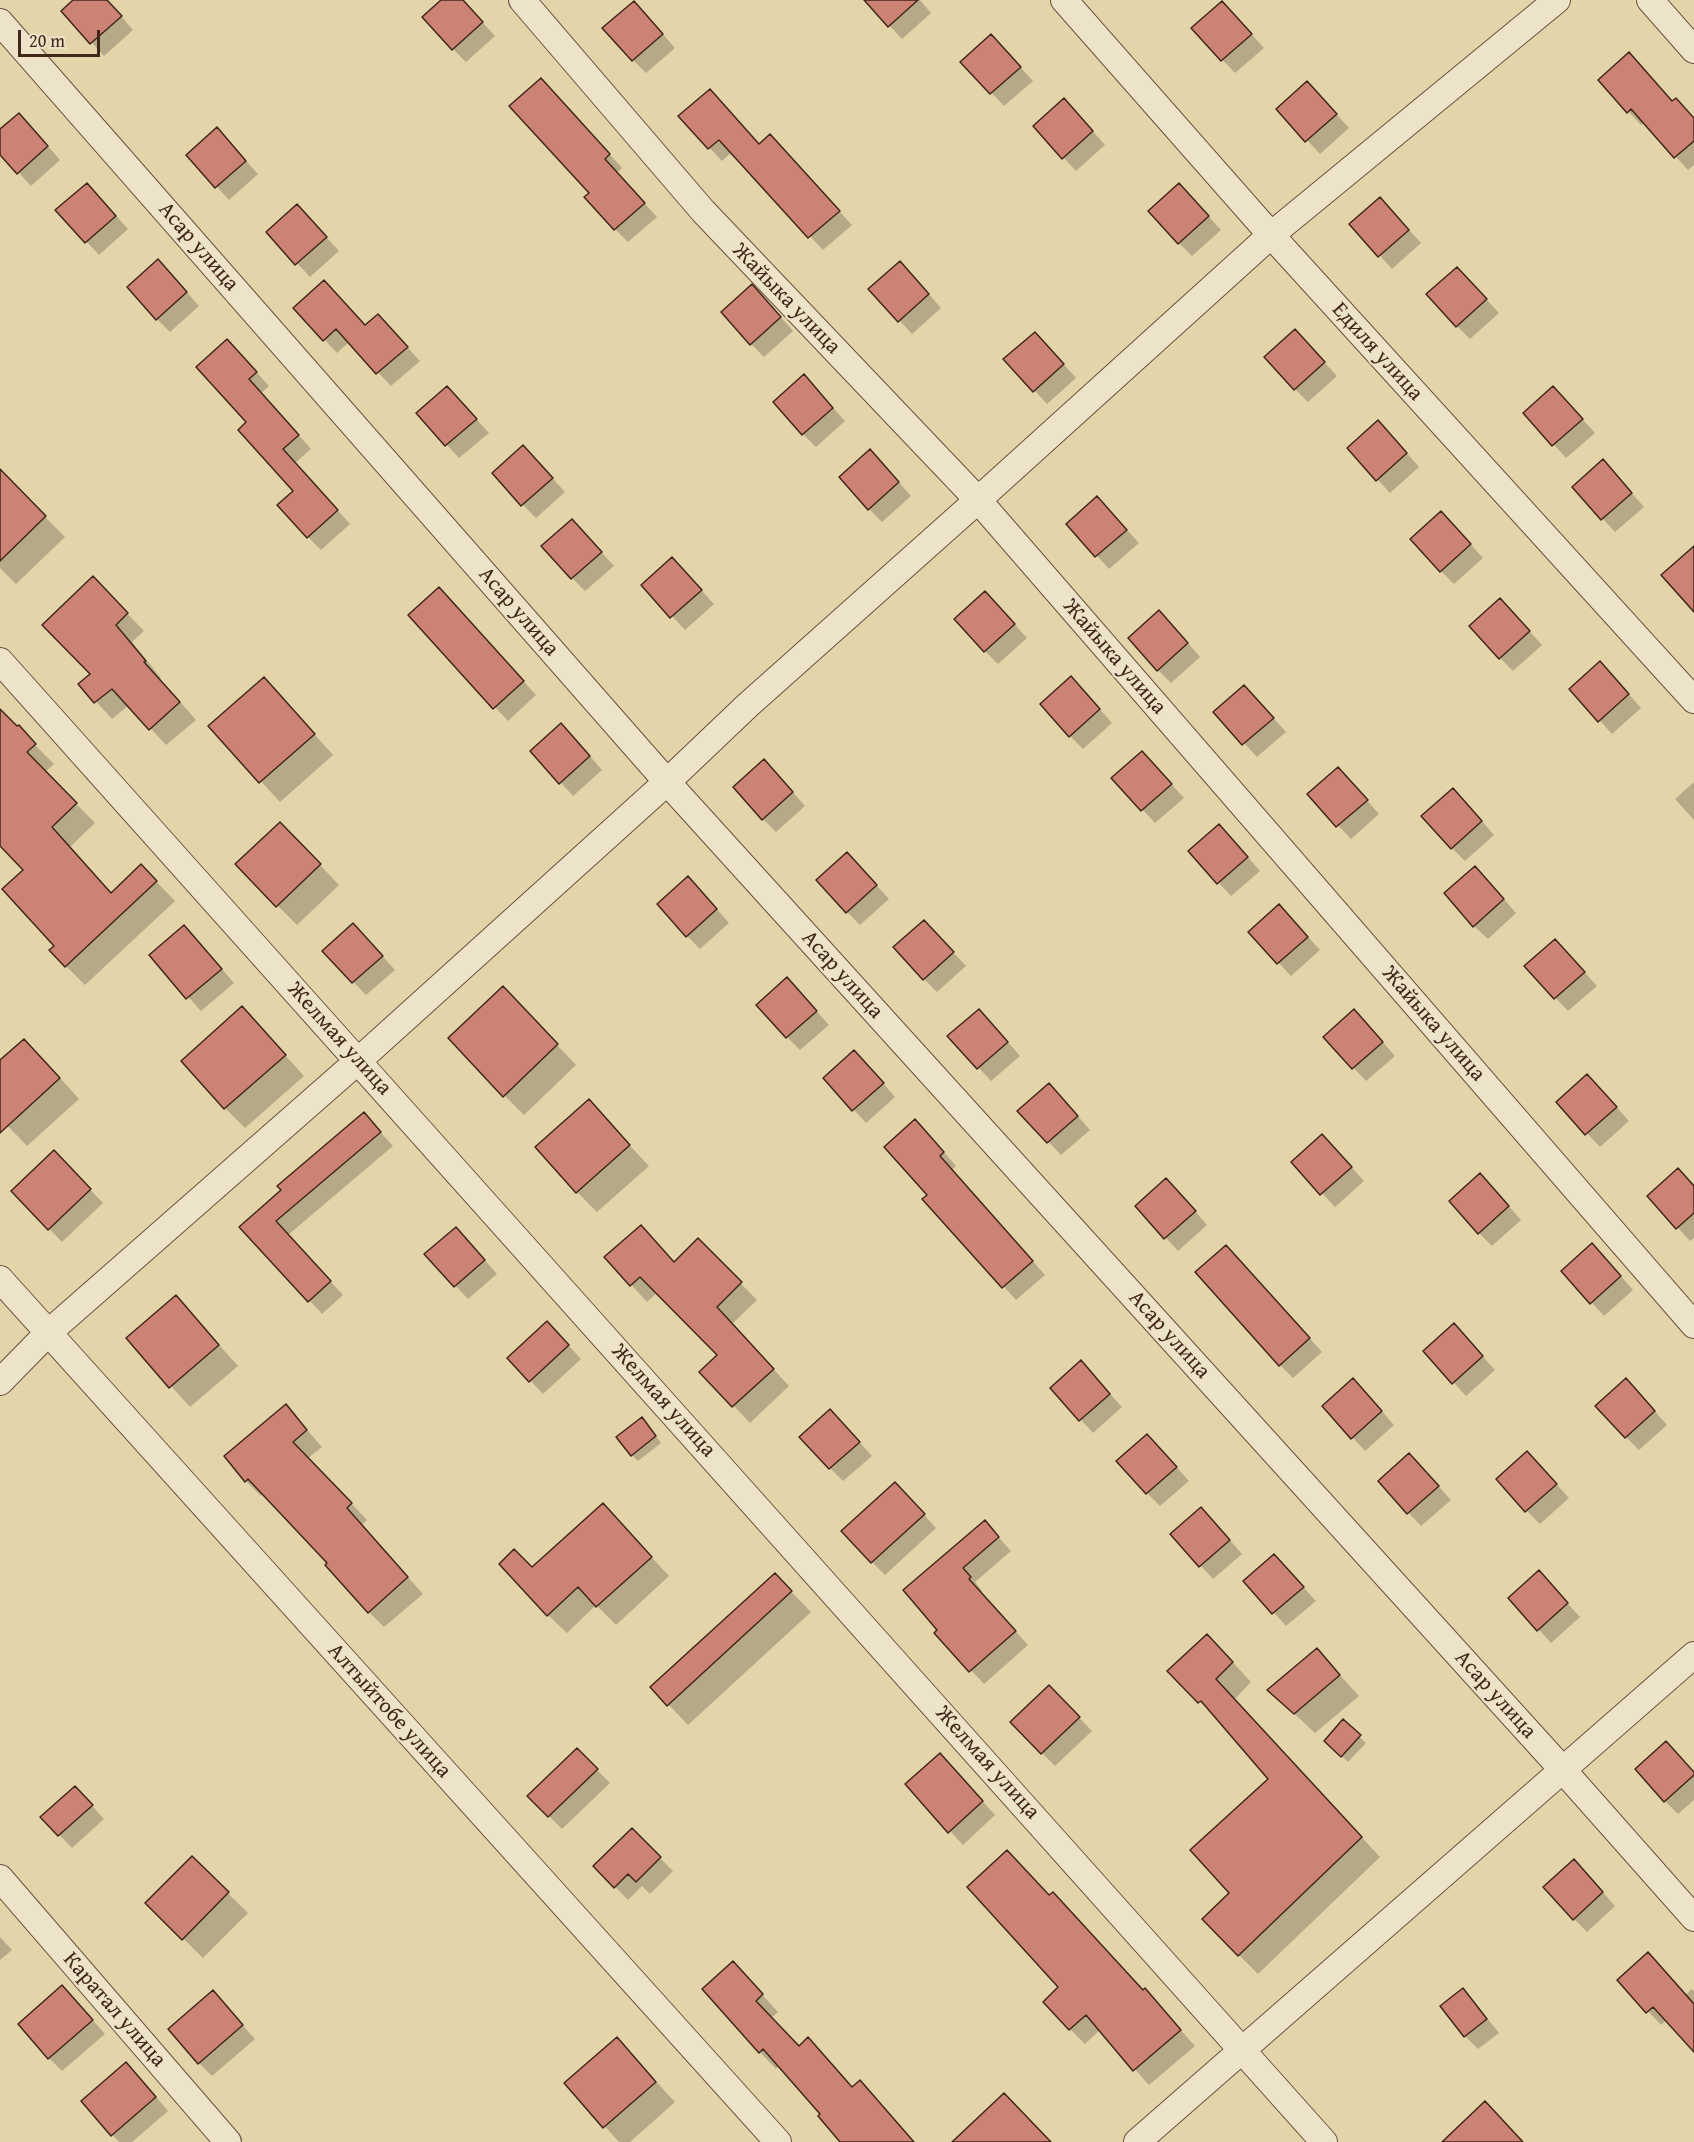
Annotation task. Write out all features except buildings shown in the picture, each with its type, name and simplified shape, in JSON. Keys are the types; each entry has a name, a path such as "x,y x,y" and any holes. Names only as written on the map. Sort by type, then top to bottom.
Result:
{"street":[{"name":"Жайыка улица","path":"522,0 703,211 978,500 1694,1325"},
{"name":"Едиля улица","path":"1064,0 1271,235 1694,700"},
{"path":"0,1382 48,1333 358,1061 667,782 748,705 1271,235 1557,0"},
{"path":"1650,0 1694,50"},
{"name":"Асар улица","path":"0,22 667,782 1562,1769 1694,1918"},
{"name":"Желмая улица","path":"0,661 1324,2142"},
{"name":"Алтыйтобе улица","path":"0,1280 778,2142"},
{"path":"1137,2142 1694,1655"},
{"name":"Каратал улица","path":"0,1878 228,2142"}]}
